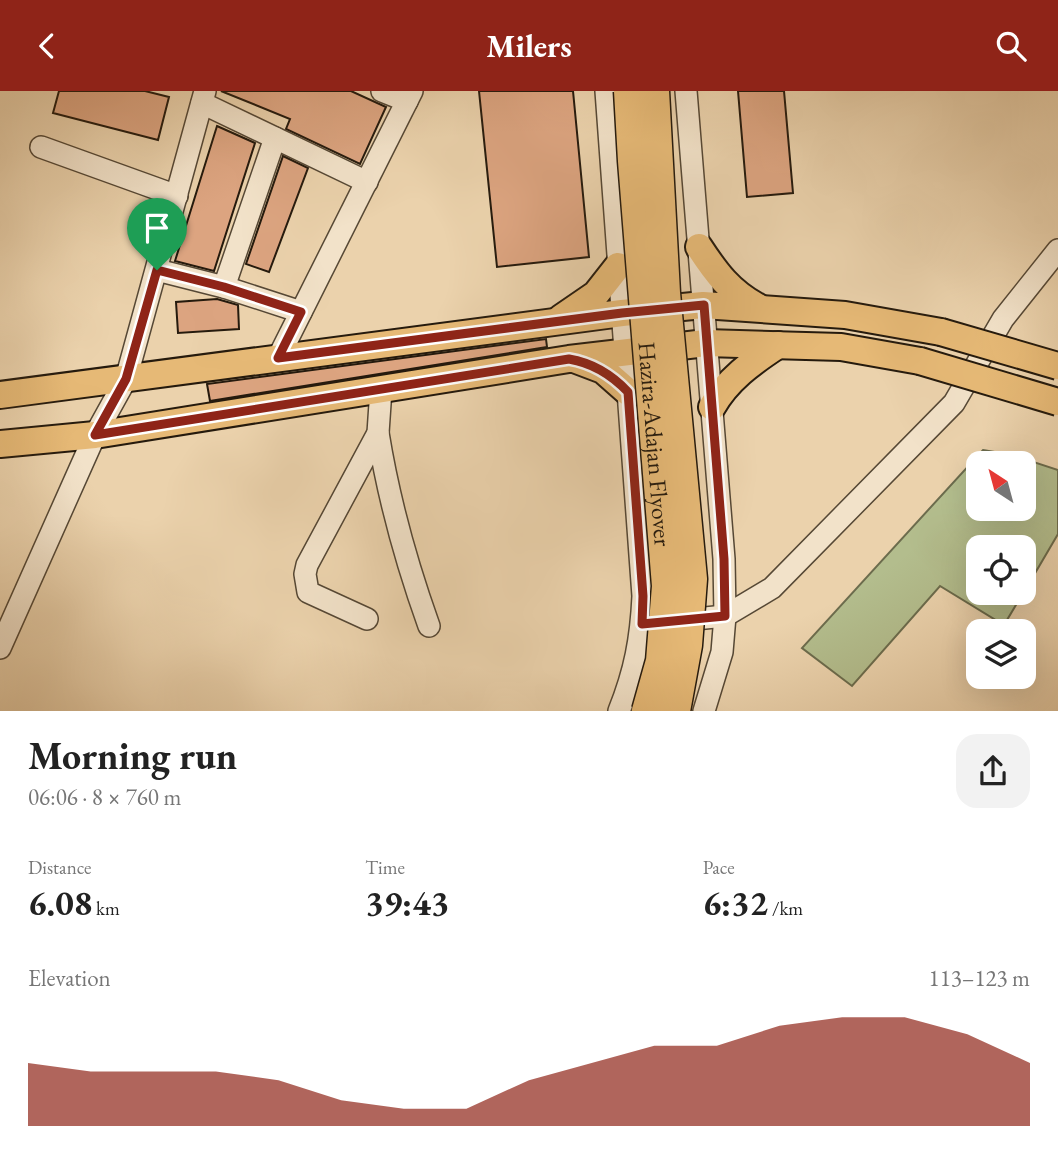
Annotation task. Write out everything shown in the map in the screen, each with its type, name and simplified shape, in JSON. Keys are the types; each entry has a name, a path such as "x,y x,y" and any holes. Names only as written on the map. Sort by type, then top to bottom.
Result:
{"highway":[{"name":"Hazira-Adajan Flyover","path":"629,91 632,161 667,586 661,661 647,711"},
{"name":"Hazira-Adajan Flyover","path":"654,91 665,293 692,579 687,645 675,711"}],"main road":[{"path":"699,247 718,277 728,287 741,298 762,309"},
{"path":"553,322 596,294 618,266"},
{"path":"0,395 622,313 704,305 845,315 941,332 1058,366"},
{"path":"0,444 95,435 569,359 706,344 841,347 920,361 1058,402"},
{"path":"712,407 726,386 778,345"},
{"path":"569,359 603,370 628,392"}],"street":[{"path":"278,358 410,96 382,91"},
{"path":"606,91 643,596 642,624 632,681 619,711"},
{"path":"686,91 724,559 725,616 722,652 704,711"},
{"path":"0,648 95,435 126,379 204,97 275,138 367,182"},
{"path":"224,287 275,138"},
{"path":"41,147 177,195"},
{"path":"642,624 725,616 772,588 954,403 1003,319 1058,250"},
{"path":"157,270 224,287 301,312"},
{"path":"381,389 378,433 386,481 407,565 429,626"},
{"path":"367,619 308,591 304,574 378,433"}],"green space":[{"path":"1036,463 1058,470 1058,534 1036,572 1036,535 966,535 966,602 940,586 852,686 802,648 966,469 966,521 1036,521"},
{"path":"971,605 1016,605 1008,619 994,619"}],"building":[{"path":"59,91 145,91 169,97 158,140 53,113"},
{"path":"221,91 351,91 386,107 360,164 286,129 290,119"},
{"path":"479,91 573,91 589,257 497,267"},
{"path":"738,91 784,91 793,193 747,197"},
{"path":"217,126 255,143 214,271 175,261"},
{"path":"283,156 308,168 269,272 246,264"},
{"path":"217,299 238,305 239,329 178,333 176,302"},
{"path":"546,339 547,347 210,401 207,384"}],"route":[{"path":"157,270 224,287 301,312 278,358 622,313 704,305 724,559 725,616 642,624 643,596 628,392 603,370 582,361 569,359 95,435 126,379 157,270"}]}
